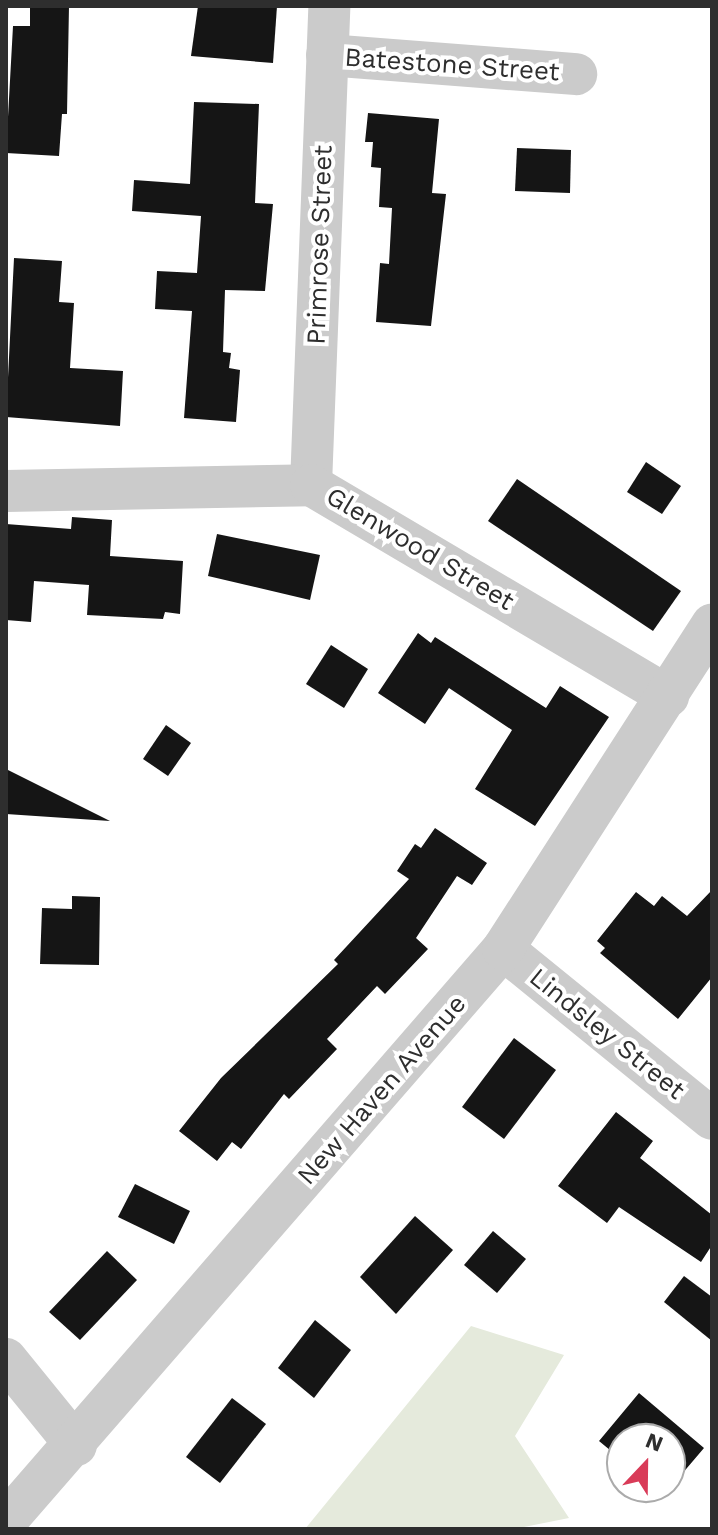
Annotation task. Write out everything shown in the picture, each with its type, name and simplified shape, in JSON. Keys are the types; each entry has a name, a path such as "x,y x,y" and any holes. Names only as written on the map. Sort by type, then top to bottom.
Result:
{"street":[{"name":"Primrose Street","path":"311,485 329,6"},
{"name":"Batestone Street","path":"327,55 576,74"},
{"name":"Glenwood Street","path":"6,491 311,485 668,696"},
{"name":"New Haven Avenue","path":"6,1521 76,1445 503,949 712,625"},
{"name":"Lindsley Street","path":"503,949 712,1119"},
{"path":"6,1359 76,1445"}],"shaded area":[{"path":"471,1326 564,1355 515,1436 569,1518 514,1529 305,1529"}],"building":[{"path":"30,6 69,6 67,114 62,114 59,156 6,153 13,26 30,26"},
{"path":"198,6 277,6 273,63 191,56"},
{"path":"194,102 259,104 255,203 273,204 265,291 225,290 223,352 231,353 229,368 240,370 236,422 184,418 192,311 155,309 157,271 197,273 201,216 132,211 134,180 190,184"},
{"path":"368,113 439,119 432,193 446,194 431,326 376,322 380,263 389,264 392,208 379,207 381,168 371,167 373,142 365,142"},
{"path":"517,148 571,150 570,193 515,191"},
{"path":"14,258 62,261 59,302 74,303 70,368 123,371 120,426 6,417"},
{"path":"646,462 681,486 662,514 627,492"},
{"path":"517,479 681,591 653,631 488,521"},
{"path":"72,517 112,520 110,556 183,561 180,614 165,612 163,619 87,615 89,585 34,581 31,622 6,620 6,524 71,529"},
{"path":"217,534 320,555 310,600 208,576"},
{"path":"418,633 431,643 435,637 546,708 560,686 609,717 535,826 475,789 512,730 449,688 425,724 378,693"},
{"path":"331,645 368,669 344,708 306,684"},
{"path":"166,725 191,743 168,776 143,759"},
{"path":"6,769 110,821 6,814"},
{"path":"435,828 487,863 472,885 457,876 416,938 428,949 385,994 377,986 327,1039 337,1049 289,1099 284,1094 241,1149 232,1142 217,1161 179,1131 221,1078 338,964 334,960 409,879 397,871 415,844 421,848"},
{"path":"712,890 712,977 678,1019 600,953 605,948 597,941 636,892 654,906 662,896 687,916"},
{"path":"72,896 100,897 99,965 40,964 42,908 72,909"},
{"path":"514,1038 556,1070 504,1139 462,1107"},
{"path":"616,1112 653,1141 640,1158 712,1215 712,1245 701,1262 619,1207 607,1223 558,1186"},
{"path":"135,1184 190,1211 174,1244 118,1217"},
{"path":"415,1216 453,1250 396,1314 360,1277"},
{"path":"493,1231 526,1259 497,1293 464,1265"},
{"path":"107,1251 137,1280 80,1340 49,1312"},
{"path":"684,1276 712,1297 712,1341 664,1302"},
{"path":"315,1320 351,1350 314,1398 278,1368"},
{"path":"639,1393 674,1423 614,1423"},
{"path":"232,1398 266,1424 220,1483 186,1457"},
{"path":"606,1433 606,1447 599,1441"},
{"path":"686,1433 704,1448 686,1469"}]}
